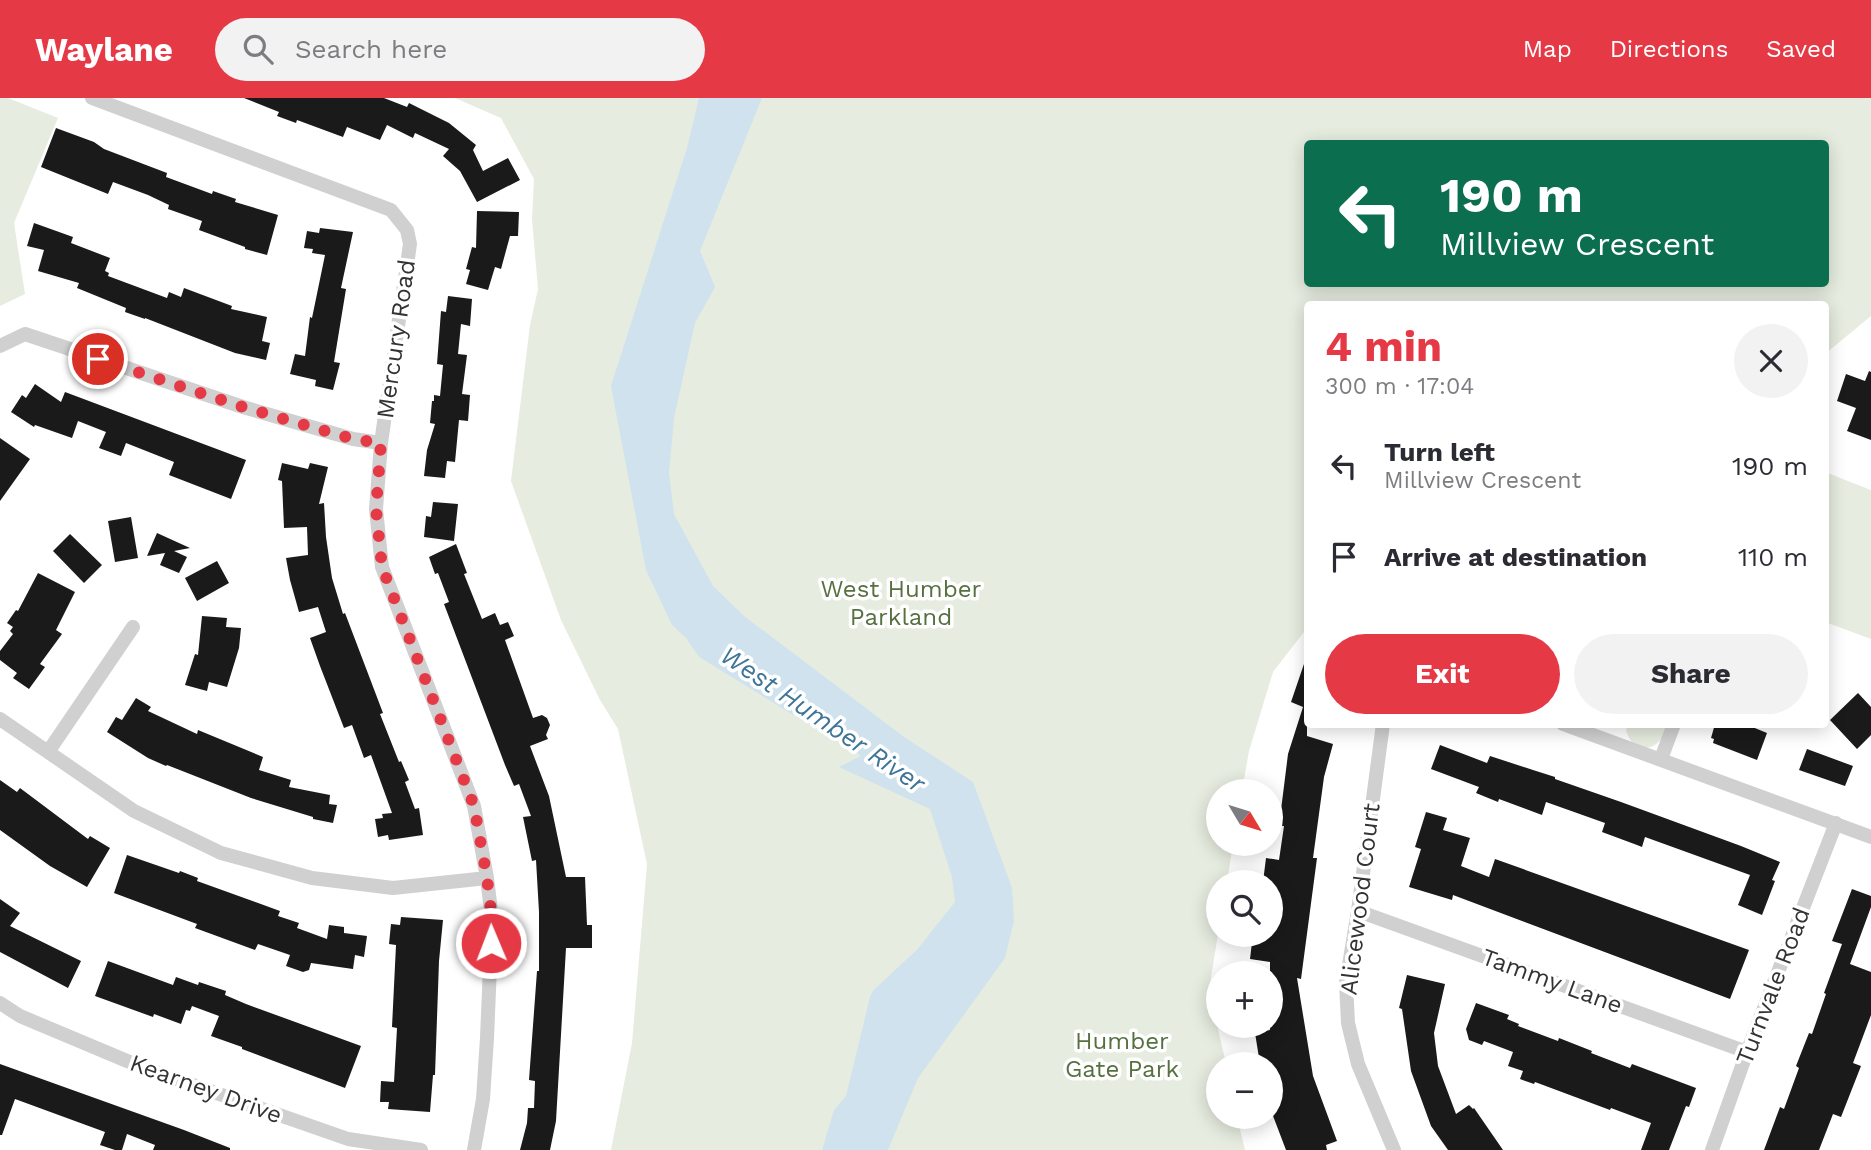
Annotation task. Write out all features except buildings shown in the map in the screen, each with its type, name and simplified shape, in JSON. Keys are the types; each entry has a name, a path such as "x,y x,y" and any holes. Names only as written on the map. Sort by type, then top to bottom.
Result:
{"street":[{"name":"Mercury Road","path":"92,98 391,210 407,230 410,244 381,443 376,509 382,567 474,806 487,878 492,919 487,1038 483,1099 474,1150"},
{"path":"0,346 25,334 243,407 353,439 381,443"},
{"path":"48,752 133,627"},
{"path":"0,719 134,811 221,853 313,878 393,888 487,878"},
{"name":"Alicewood Court","path":"1381,728 1346,983 1348,1023 1358,1064 1394,1150"},
{"path":"1587,728 1605,731 1661,759 1836,823 1869,832"},
{"path":"1661,759 1673,728"},
{"name":"Turnvale Road","path":"1712,1150 1836,823"},
{"name":"Tammy Lane","path":"1358,911 1747,1052"},
{"name":"Kearney Drive","path":"0,1003 20,1016 139,1066 335,1135 421,1150"}],"green space":[{"path":"0,98 8,98 58,118 14,223 25,294 0,306"},
{"name":"West Humber Parkland","path":"455,98 1871,98 1871,316 1829,351 1829,301 1304,301 1304,632 1273,672 1249,751 1244,779 1206,779 1206,856 1231,856 1229,870 1206,870 1206,947 1216,947 1214,961 1206,961 1206,1038 1220,1038 1223,1052 1206,1052 1206,1129 1240,1129 1245,1150 611,1150 632,1043 647,864 618,729 600,700 561,620 511,481 530,325 538,289 532,219 534,179 501,118"},
{"path":"1829,474 1871,490 1871,639 1829,623"},
{"path":"1627,728 1668,728 1660,741 1644,748 1631,741"}],"water":[{"path":"699,98 762,98 700,251 715,287 695,323 674,418 669,473 674,514 713,586 744,616 904,737 973,782 1012,888 1014,921 1005,958 918,1078 888,1150 822,1150 834,1110 852,1089 912,956 955,902 952,877 930,809 839,767 861,756 757,668 742,662 712,662 672,625 646,570 611,386 687,148"}],"waterway":[{"name":"West Humber River","path":"703,634 711,645 817,710"},
{"name":"West Humber River","path":"850,1150 886,1001 928,962"}],"route":[{"path":"98,359 243,407 353,439 381,443 376,509 382,567 474,806 487,878 492,919 491,943"}],"park label":[{"name":"Humber Gate Park","path":"1122,1055"}]}
